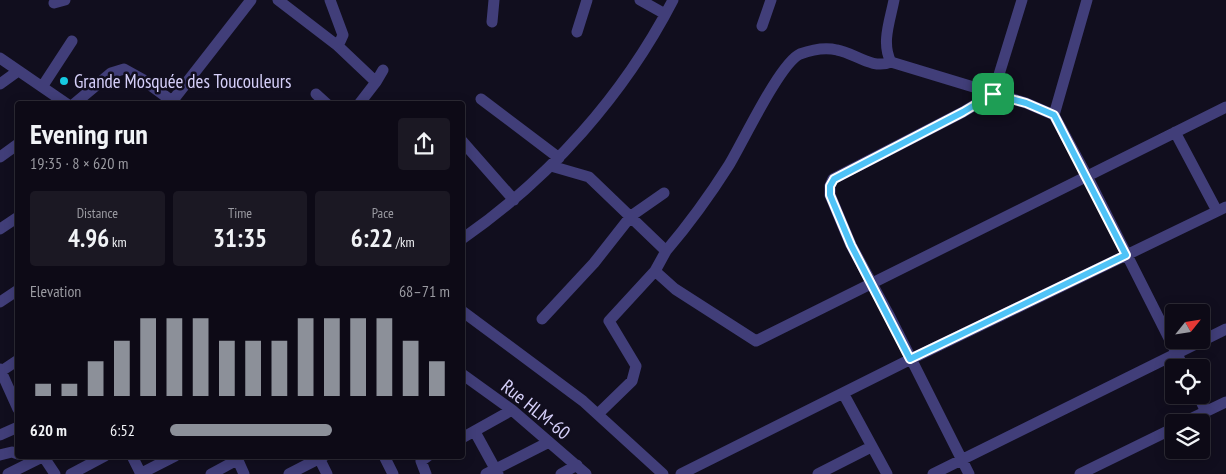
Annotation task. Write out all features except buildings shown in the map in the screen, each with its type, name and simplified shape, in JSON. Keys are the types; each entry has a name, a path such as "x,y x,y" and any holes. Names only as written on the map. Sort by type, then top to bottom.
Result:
{"street":[{"path":"175,101 251,0"},
{"path":"278,0 338,46 376,82"},
{"path":"330,0 342,35 338,46"},
{"path":"492,22 494,0"},
{"path":"577,32 587,0"},
{"path":"640,0 665,14"},
{"path":"465,237 514,200 555,162 587,128 612,94 673,0"},
{"path":"762,26 771,0"},
{"path":"891,62 886,52 885,44 894,0"},
{"path":"969,474 851,245 830,195 830,186 834,179 963,112 993,94 1022,0"},
{"path":"1054,115 1087,0"},
{"path":"42,87 72,41"},
{"path":"598,414 632,381 636,366 609,321 654,271 666,251 695,216 721,177 776,81 791,60 805,52 829,49 838,50 880,65 891,62 1026,103 1054,115 1180,359"},
{"path":"0,58 63,101"},
{"path":"78,101 111,73 124,69 142,79 170,101"},
{"path":"361,101 376,82 382,70"},
{"path":"0,84 18,71"},
{"path":"316,94 324,101"},
{"path":"481,99 555,162 589,176 666,251"},
{"path":"654,271 675,288 756,341 761,340 870,282 1226,107"},
{"path":"681,474 910,359 1221,209 1176,132"},
{"path":"465,144 514,200"},
{"path":"0,157 15,146"},
{"path":"542,319 594,263 631,216 664,192"},
{"path":"0,229 15,218"},
{"path":"0,302 15,292"},
{"path":"465,313 539,366 598,414 663,474"},
{"path":"933,474 1176,352 1226,329"},
{"path":"15,362 0,371 15,403"},
{"name":"Rue HLM-60","path":"465,376 512,410 586,474"},
{"path":"843,393 886,474"},
{"path":"1202,414 1226,402"},
{"path":"1202,404 1206,412"},
{"path":"465,437 512,410"},
{"path":"0,436 15,428"},
{"path":"475,432 493,472 550,442"},
{"path":"1080,474 1104,469 1165,433"},
{"path":"818,474 871,447"},
{"path":"0,455 12,452 15,454"},
{"path":"8,474 20,459"},
{"path":"45,459 55,474"},
{"path":"133,459 140,474 169,459"},
{"path":"211,474 234,459"},
{"path":"236,459 244,474"},
{"path":"292,473 317,459"},
{"path":"322,459 327,474"},
{"path":"386,459 393,474"},
{"path":"424,459 421,461 426,474"},
{"path":"60,474 93,465"},
{"path":"71,474 93,465"},
{"path":"561,474 577,465"}],"place":[{"name":"Grande Mosquée des Toucouleurs","path":"64,81"}],"route":[{"path":"993,94 1026,103 1054,115 1060,123 1126,255 910,359 889,315 851,245 830,195 830,186 834,179 980,103 993,94"}]}
